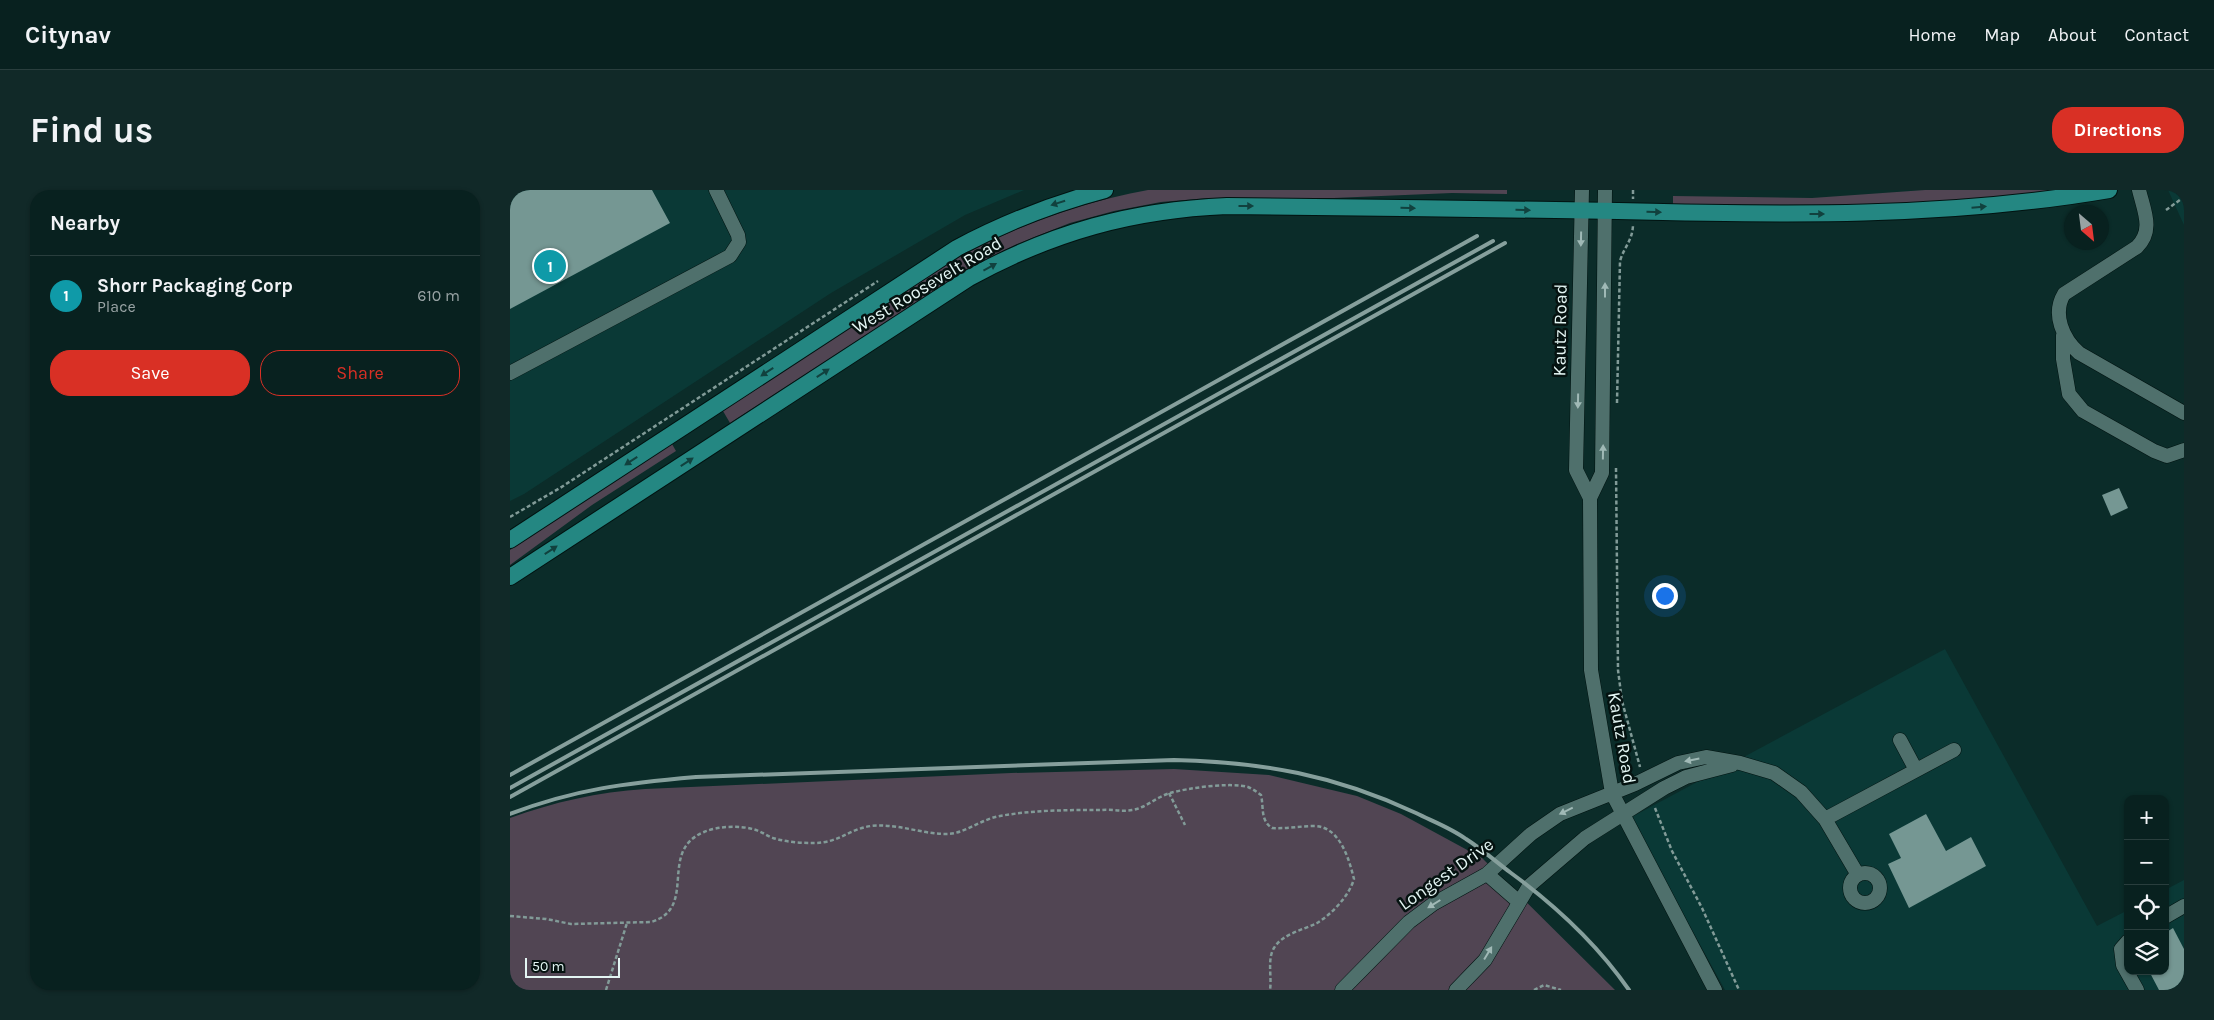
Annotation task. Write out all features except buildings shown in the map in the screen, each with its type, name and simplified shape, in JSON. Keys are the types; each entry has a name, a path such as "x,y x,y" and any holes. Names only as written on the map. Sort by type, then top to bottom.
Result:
{"main road":[{"name":"West Roosevelt Road","path":"510,540 957,248 1020,217 1105,190"},
{"name":"West Roosevelt Road","path":"510,577 946,292 999,262 1070,232 1146,214 1227,206 1886,213 2020,203 2109,190"}],"street":[{"path":"510,373 730,256 739,242 738,235 716,190"},
{"name":"Kautz Road","path":"1582,190 1576,470 1590,498"},
{"name":"Kautz Road","path":"1605,190 1602,473 1590,498 1591,670 1612,793 1715,990"},
{"path":"2139,190 2146,222 2147,233 2144,240 2137,247 2064,294 2059,302 2058,312 2062,331 2065,382 2068,394 2083,411 2154,452 2167,456 2184,450"},
{"path":"2062,331 2068,344 2079,353 2184,412"},
{"path":"1900,740 1916,770"},
{"path":"1825,819 1954,750"},
{"name":"Longest Drive","path":"1342,990 1409,922 1433,904 1487,874 1531,834 1560,814 1678,763 1706,758 1740,763 1774,773 1801,792 1825,819 1858,875"},
{"path":"1456,990 1485,960 1529,886 1584,838 1622,813 1686,777 1740,763"},
{"path":"1487,874 1519,902"},
{"path":"2169,914 2184,906"},
{"path":"2124,946 2121,949 2124,967"},
{"path":"2128,975 2136,990"}],"path":[{"path":"2166,210 2184,197"},
{"path":"1617,407 1620,261 1623,251 1630,243 1633,227"},
{"path":"1616,468 1618,670 1624,710 1640,767"},
{"path":"510,916 546,919 571,924 651,922 667,915 675,900 679,862 684,849 692,839 704,832 721,828 740,827 755,829 786,841 813,843 831,842 860,828 873,825 898,826 945,834 956,833 982,820 998,816 1068,810 1131,810 1144,807 1169,793 1238,786 1250,788 1261,795 1263,816 1266,824 1272,828 1316,826 1332,833 1341,845 1354,879 1352,886 1329,914 1287,937 1273,948 1270,956 1270,990"},
{"path":"1169,793 1185,825"},
{"path":"1655,809 1672,851 1702,908 1739,990"},
{"path":"606,990 628,922"},
{"path":"1534,990 1544,985 1561,990"},
{"path":"510,986 513,990"}],"shaded area":[{"path":"510,190 1024,190 965,215 831,293 524,494 510,501"},
{"path":"1148,190 1507,190 1507,194 1452,193 1334,198 1209,198 1161,202 1114,211 1070,223 1017,244 968,269 730,423 723,411 949,263 973,250 1021,227 1070,209"},
{"path":"1925,190 2054,190 2006,196 1911,203 1816,205 1673,204 1673,196 1812,198"},
{"path":"2168,190 2184,190 2184,225"},
{"path":"672,444 676,451 592,505 510,565 510,550"},
{"path":"1945,649 2097,926 2124,912 2124,975 2169,975 2169,888 2184,880 2184,990 1725,990 1630,818"},
{"path":"1174,769 1269,775 1357,796 1401,814 1482,858 1615,990 510,990 510,818 527,812 593,795 628,790 1011,773"}],"railway":[{"path":"510,775 1477,236"},
{"path":"510,788 1493,241"},
{"path":"510,797 1505,243"},
{"path":"510,814 534,805 601,788 696,777 1174,760 1207,761 1268,768 1298,773 1357,789 1416,813 1460,835 1560,912 1589,941 1629,990"}],"place":[{"name":"Shorr Packaging Corp","path":"550,266"}]}
